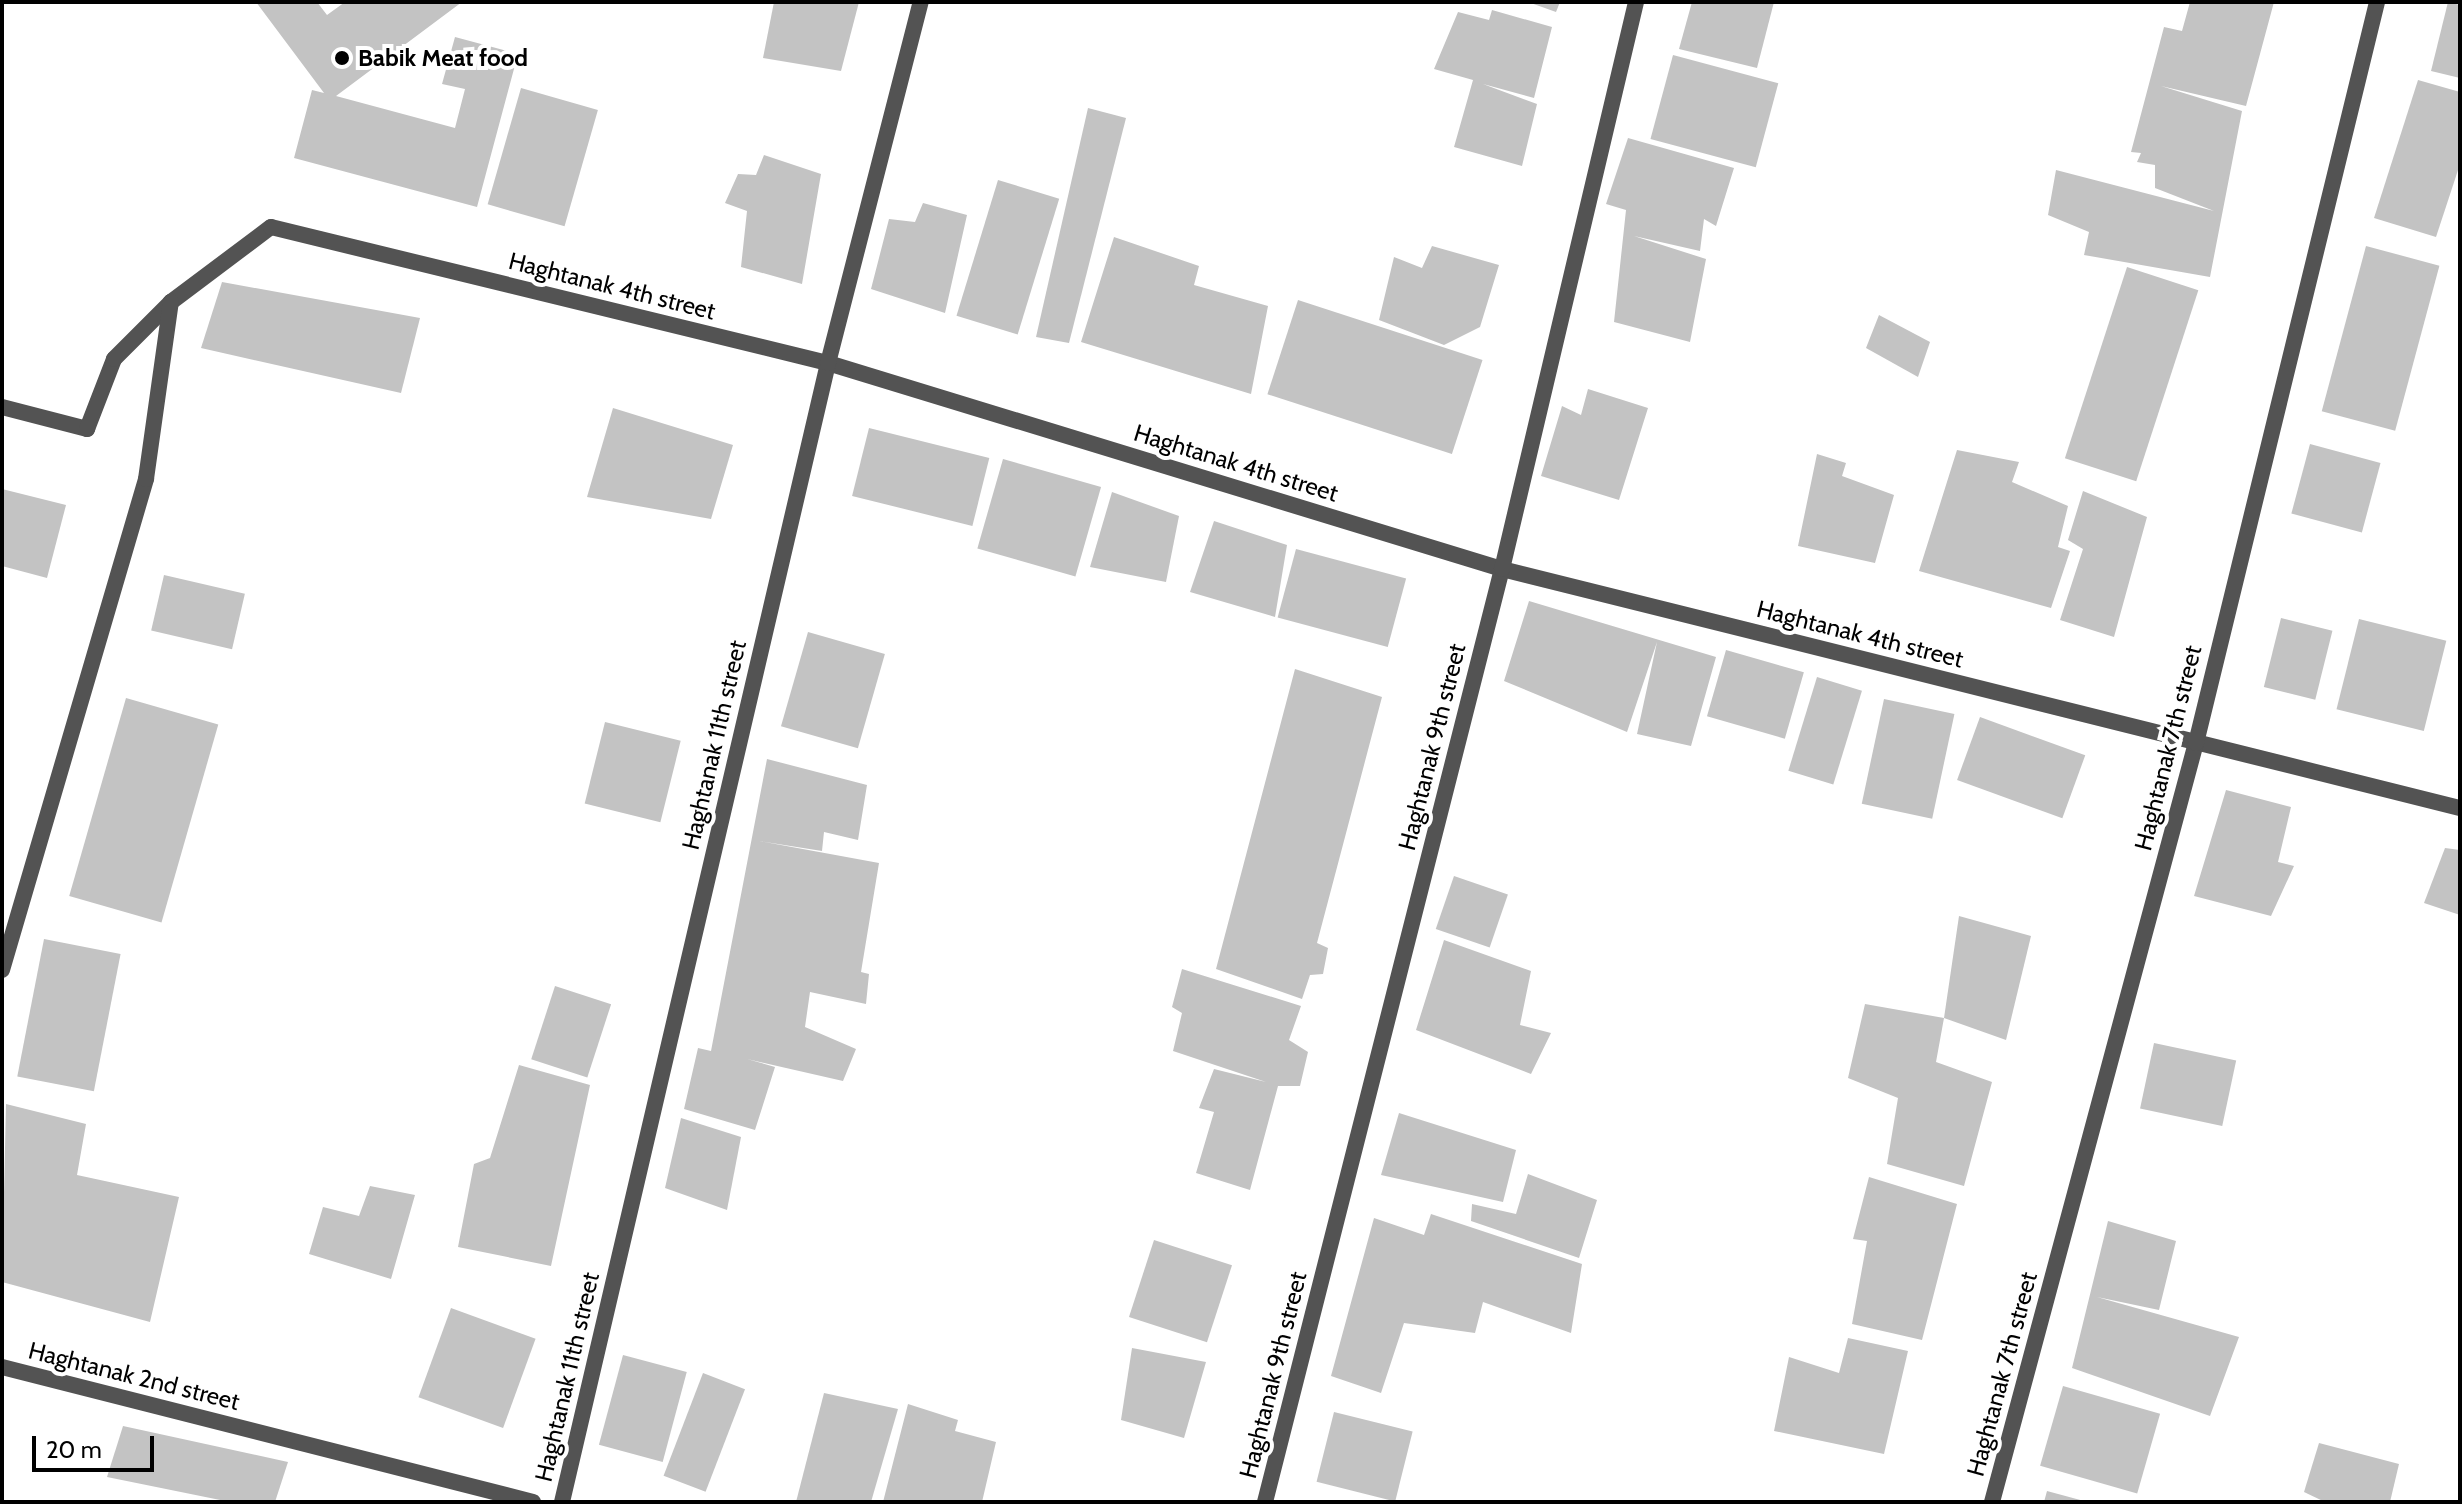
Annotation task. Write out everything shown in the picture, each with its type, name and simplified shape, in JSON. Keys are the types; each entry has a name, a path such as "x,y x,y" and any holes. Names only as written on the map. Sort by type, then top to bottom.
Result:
{"street":[{"name":"Haghtanak 11th street","path":"562,1502 828,363 921,2"},
{"name":"Haghtanak 9th street","path":"1265,1502 1502,569 1636,2"},
{"name":"Haghtanak 7th street","path":"1992,1502 2196,743 2377,2"},
{"name":"Haghtanak 4th street","path":"2,407 87,429 114,359 171,302 271,227 828,363 1502,569 2460,808"},
{"path":"2,970 146,479 171,302"},
{"name":"Haghtanak 2nd street","path":"2,1367 533,1502"}],"building":[{"path":"256,2 317,2 327,15 345,2 462,2 336,96 455,128 465,89 442,84 455,37 518,54 477,207 294,158 312,90 324,93"},
{"path":"774,2 859,2 841,71 763,58"},
{"path":"1528,2 1560,2 1556,12"},
{"path":"1692,2 1774,2 1757,68 1679,49"},
{"path":"2190,2 2274,2 2246,106 2161,86 2242,111 2210,277 2084,255 2089,232 2048,215 2056,170 2214,211 2155,188 2155,165 2137,162 2141,153 2131,152 2164,27 2182,31"},
{"path":"2448,2 2460,5 2460,78 2431,71"},
{"path":"1492,10 1552,27 1534,98 1483,84 1537,104 1522,166 1454,147 1473,80 1434,69 1458,12 1489,20"},
{"path":"1673,55 1778,83 1756,167 1650,139"},
{"path":"2418,80 2460,92 2460,164 2436,237 2374,218"},
{"path":"521,88 598,110 565,226 488,204"},
{"path":"1088,108 1126,118 1069,343 1036,337"},
{"path":"1628,138 1734,168 1716,226 1704,219 1700,251 1634,236 1706,259 1690,342 1614,322 1626,210 1606,204"},
{"path":"764,155 821,174 802,284 741,267 747,211 725,203 738,174 756,175"},
{"path":"998,180 1059,199 1018,335 956,316"},
{"path":"923,203 967,215 945,313 871,289 889,219 915,222"},
{"path":"1114,237 1199,266 1194,285 1268,306 1251,394 1081,342"},
{"path":"1432,246 1499,265 1480,327 1444,345 1379,320 1394,257 1422,268"},
{"path":"2366,246 2439,266 2395,431 2322,411"},
{"path":"2127,267 2198,290 2136,481 2065,458"},
{"path":"222,282 420,318 401,393 201,348"},
{"path":"1298,300 1483,360 1452,454 1267,394"},
{"path":"1879,315 1930,342 1918,377 1866,348"},
{"path":"1588,389 1648,408 1619,500 1541,476 1562,406 1581,415"},
{"path":"613,408 733,445 711,519 587,497"},
{"path":"869,428 989,458 972,526 852,496"},
{"path":"2310,444 2381,463 2362,532 2291,514"},
{"path":"1957,450 2019,462 2012,482 2068,506 2058,547 2070,551 2051,608 1919,571"},
{"path":"1817,454 1846,463 1842,476 1894,495 1875,563 1798,546"},
{"path":"1003,459 1101,487 1075,577 977,548"},
{"path":"2,489 66,505 47,578 2,566"},
{"path":"2083,491 2147,517 2114,637 2060,620 2083,549 2068,540"},
{"path":"1112,492 1179,516 1166,582 1090,567"},
{"path":"1214,521 1287,545 1275,617 1190,592"},
{"path":"1296,549 1406,579 1388,647 1278,618"},
{"path":"164,575 245,594 232,649 151,631"},
{"path":"1529,601 1716,657 1691,746 1637,734 1657,642 1627,732 1504,681"},
{"path":"2281,618 2332,631 2315,700 2264,687"},
{"path":"2359,619 2446,641 2424,731 2337,709"},
{"path":"808,632 885,654 858,748 781,726"},
{"path":"1726,650 1804,672 1785,739 1707,716"},
{"path":"1295,669 1382,697 1317,943 1328,948 1323,974 1310,975 1302,999 1216,969"},
{"path":"1817,677 1862,691 1833,784 1788,771"},
{"path":"126,698 218,724 161,922 69,896"},
{"path":"1884,699 1954,714 1932,819 1862,804"},
{"path":"1980,717 2085,755 2062,818 1957,780"},
{"path":"605,722 681,741 660,822 585,804"},
{"path":"767,759 867,785 858,840 824,832 822,851 759,841 879,863 861,972 869,974 866,1004 810,992 805,1027 856,1049 843,1081 747,1059 775,1067 755,1130 684,1109 698,1048 711,1051"},
{"path":"2226,790 2291,807 2278,862 2294,866 2271,916 2194,896"},
{"path":"2445,848 2460,850 2460,915 2424,903"},
{"path":"1454,876 1508,895 1490,948 1436,929"},
{"path":"1959,916 2031,936 2006,1040 1944,1018"},
{"path":"44,939 121,954 94,1091 17,1076"},
{"path":"1444,940 1531,971 1520,1025 1551,1033 1531,1074 1416,1030"},
{"path":"1182,969 1301,1006 1289,1040 1308,1052 1300,1086 1278,1086 1250,1190 1196,1173 1214,1112 1199,1108 1214,1069 1266,1082 1173,1051 1182,1013 1172,1007"},
{"path":"555,986 611,1004 587,1077 531,1059"},
{"path":"1865,1004 1944,1018 1936,1062 1992,1082 1964,1186 1887,1164 1898,1098 1848,1078"},
{"path":"2154,1043 2236,1060 2222,1126 2140,1109"},
{"path":"519,1065 590,1085 551,1266 458,1247 474,1164 490,1158"},
{"path":"6,1104 86,1124 77,1175 179,1197 150,1322 2,1282"},
{"path":"1399,1113 1516,1150 1503,1202 1381,1175"},
{"path":"681,1118 741,1137 727,1210 665,1188"},
{"path":"1528,1174 1597,1200 1579,1258 1471,1221 1472,1204 1516,1214"},
{"path":"1869,1177 1957,1204 1922,1340 1852,1324 1867,1241 1853,1239"},
{"path":"370,1186 415,1195 391,1279 309,1254 323,1207 359,1216"},
{"path":"1431,1214 1582,1264 1571,1333 1483,1302 1475,1333 1404,1323 1381,1393 1331,1376 1374,1218 1424,1235"},
{"path":"2108,1221 2176,1241 2159,1310 2097,1297 2239,1337 2210,1416 2072,1368"},
{"path":"1154,1240 1232,1265 1207,1342 1129,1317"},
{"path":"451,1308 536,1339 503,1428 419,1397"},
{"path":"1848,1338 1908,1351 1884,1454 1774,1431 1789,1357 1839,1373"},
{"path":"1132,1348 1206,1362 1184,1438 1121,1420"},
{"path":"623,1355 687,1372 663,1462 599,1445"},
{"path":"703,1373 745,1389 706,1492 664,1476"},
{"path":"2063,1386 2160,1414 2137,1494 2040,1466"},
{"path":"824,1393 898,1409 871,1502 796,1502"},
{"path":"908,1404 958,1420 955,1431 996,1442 982,1502 883,1502"},
{"path":"1334,1412 1413,1432 1395,1501 1317,1482"},
{"path":"123,1426 288,1462 275,1502 230,1502 107,1477"},
{"path":"2319,1443 2399,1464 2390,1502 2325,1502 2304,1492"},
{"path":"2047,1491 2084,1501 2084,1502 2044,1502"}],"place":[{"name":"Babik Meat food","path":"342,58"}]}
